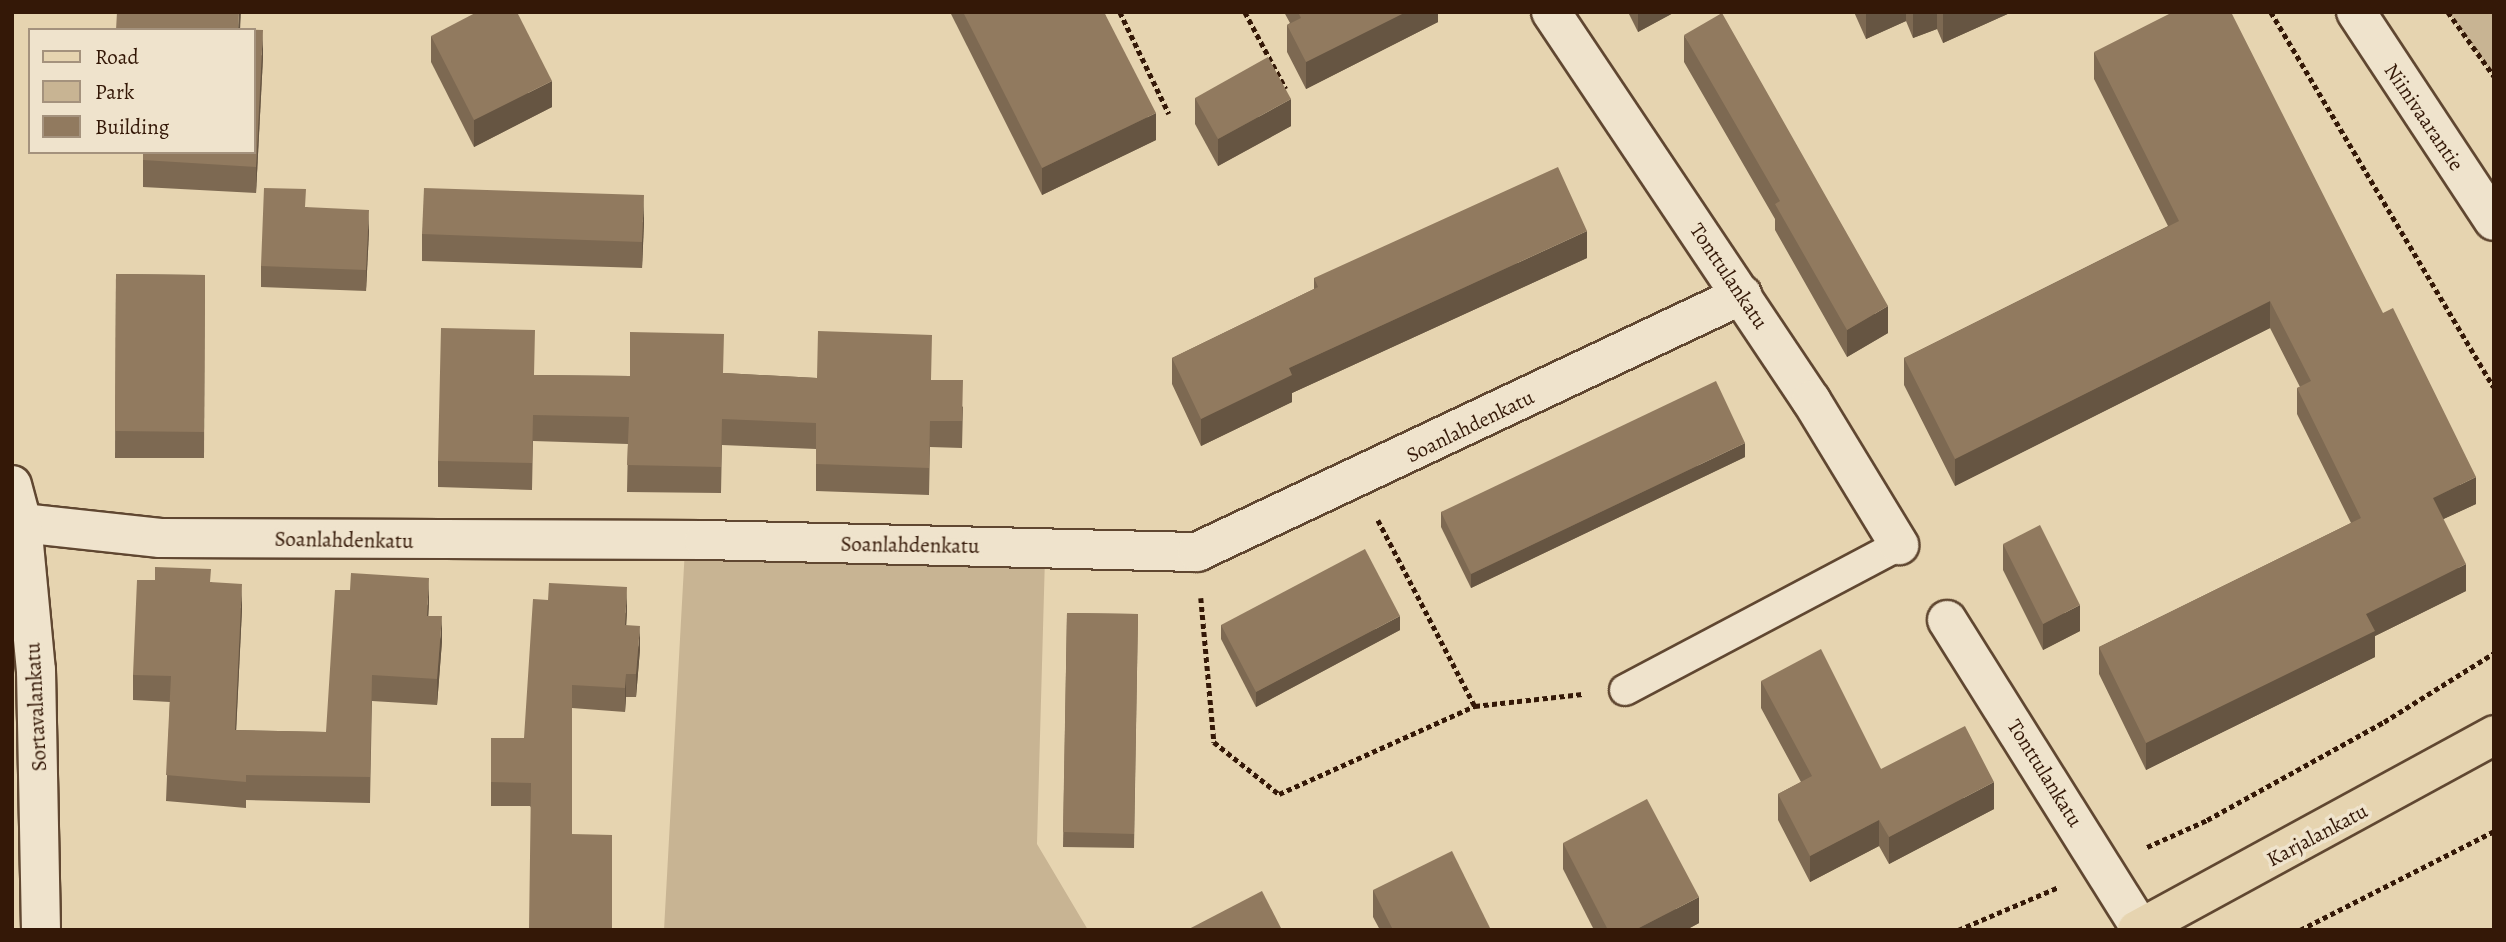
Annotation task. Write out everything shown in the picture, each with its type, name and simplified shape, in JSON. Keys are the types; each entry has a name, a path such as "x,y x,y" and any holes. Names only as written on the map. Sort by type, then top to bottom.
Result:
{"main road":[{"name":"Karjalankatu","path":"2138,929 2494,735"}],"street":[{"name":"Tonttulankatu","path":"1551,12 1742,295 1899,545"},
{"name":"Niinivaarantie","path":"2356,12 2494,220"},
{"name":"Soanlahdenkatu","path":"22,523 160,538 704,540 1197,552 1357,481 1742,295"},
{"name":"Sortavalankatu","path":"12,485 22,523 36,670 41,930"},
{"name":"Tonttulankatu","path":"1948,620 2104,867 2138,929"}],"lane":[{"path":"1625,690 1899,545"}],"path":[{"path":"1121,12 1169,114"},
{"path":"1245,12 1286,89"},
{"path":"2271,12 2494,387"},
{"path":"2448,12 2494,76"},
{"path":"1357,481 1475,706"},
{"path":"1197,552 1214,743 1279,794 1475,706 1625,690"},
{"path":"1958,930 2207,820 2384,722 2494,653"},
{"path":"2300,930 2494,831"}],"green space":[{"path":"2448,12 2494,12 2494,76"},
{"path":"685,548 1045,557 1037,844 1088,930 664,930"}],"building":[{"path":"117,12 239,12 238,28 116,28"},
{"path":"477,12 517,12 552,81 474,120 431,36"},
{"path":"963,12 1104,12 1156,113 1042,168"},
{"path":"1298,12 1406,12 1306,62 1287,25 1301,18"},
{"path":"2173,12 2231,12 2383,313 2393,308 2476,477 2433,498 2466,564 2366,614 2375,631 2146,743 2099,647 2361,518 2297,388 2311,381 2270,301 1955,459 1904,358 2179,221 2094,52"},
{"path":"1722,13 1888,306 1847,330 1775,204 1780,201 1684,35"},
{"path":"256,30 263,30 256,167 143,160 143,154 256,154"},
{"path":"1268,57 1291,99 1218,139 1195,98"},
{"path":"1558,167 1587,231 1289,368 1292,375 1201,419 1172,358 1318,287 1314,278"},
{"path":"264,188 306,189 305,207 369,210 366,270 261,266"},
{"path":"424,188 644,195 642,242 422,234"},
{"path":"116,274 205,275 204,432 115,431"},
{"path":"441,328 535,330 534,375 630,376 630,332 724,334 723,373 817,378 818,331 932,335 931,380 963,380 962,421 930,421 929,468 816,464 816,423 722,419 721,467 627,465 629,417 533,415 532,463 438,461"},
{"path":"1716,381 1745,443 1471,574 1441,512"},
{"path":"2040,525 2080,605 2043,624 2003,544"},
{"path":"1365,549 1400,616 1256,692 1221,625"},
{"path":"155,567 211,569 210,582 242,584 235,730 326,732 335,590 350,590 351,573 429,578 427,616 442,616 437,679 372,675 370,777 246,775 246,782 166,775 171,676 133,675 137,580 155,580"},
{"path":"549,583 627,587 625,625 640,626 636,674 626,674 625,688 572,685 572,834 612,835 612,930 529,930 531,783 491,782 491,738 524,738 533,599 548,600"},
{"path":"1067,613 1138,614 1134,834 1063,832"},
{"path":"1821,649 1881,769 1965,726 1994,782 1889,837 1879,820 1810,856 1778,794 1812,776 1761,681"},
{"path":"1647,799 1699,897 1635,930 1608,930 1563,843"},
{"path":"1452,851 1491,930 1393,930 1373,890"},
{"path":"1262,891 1282,930 1187,930"}]}
